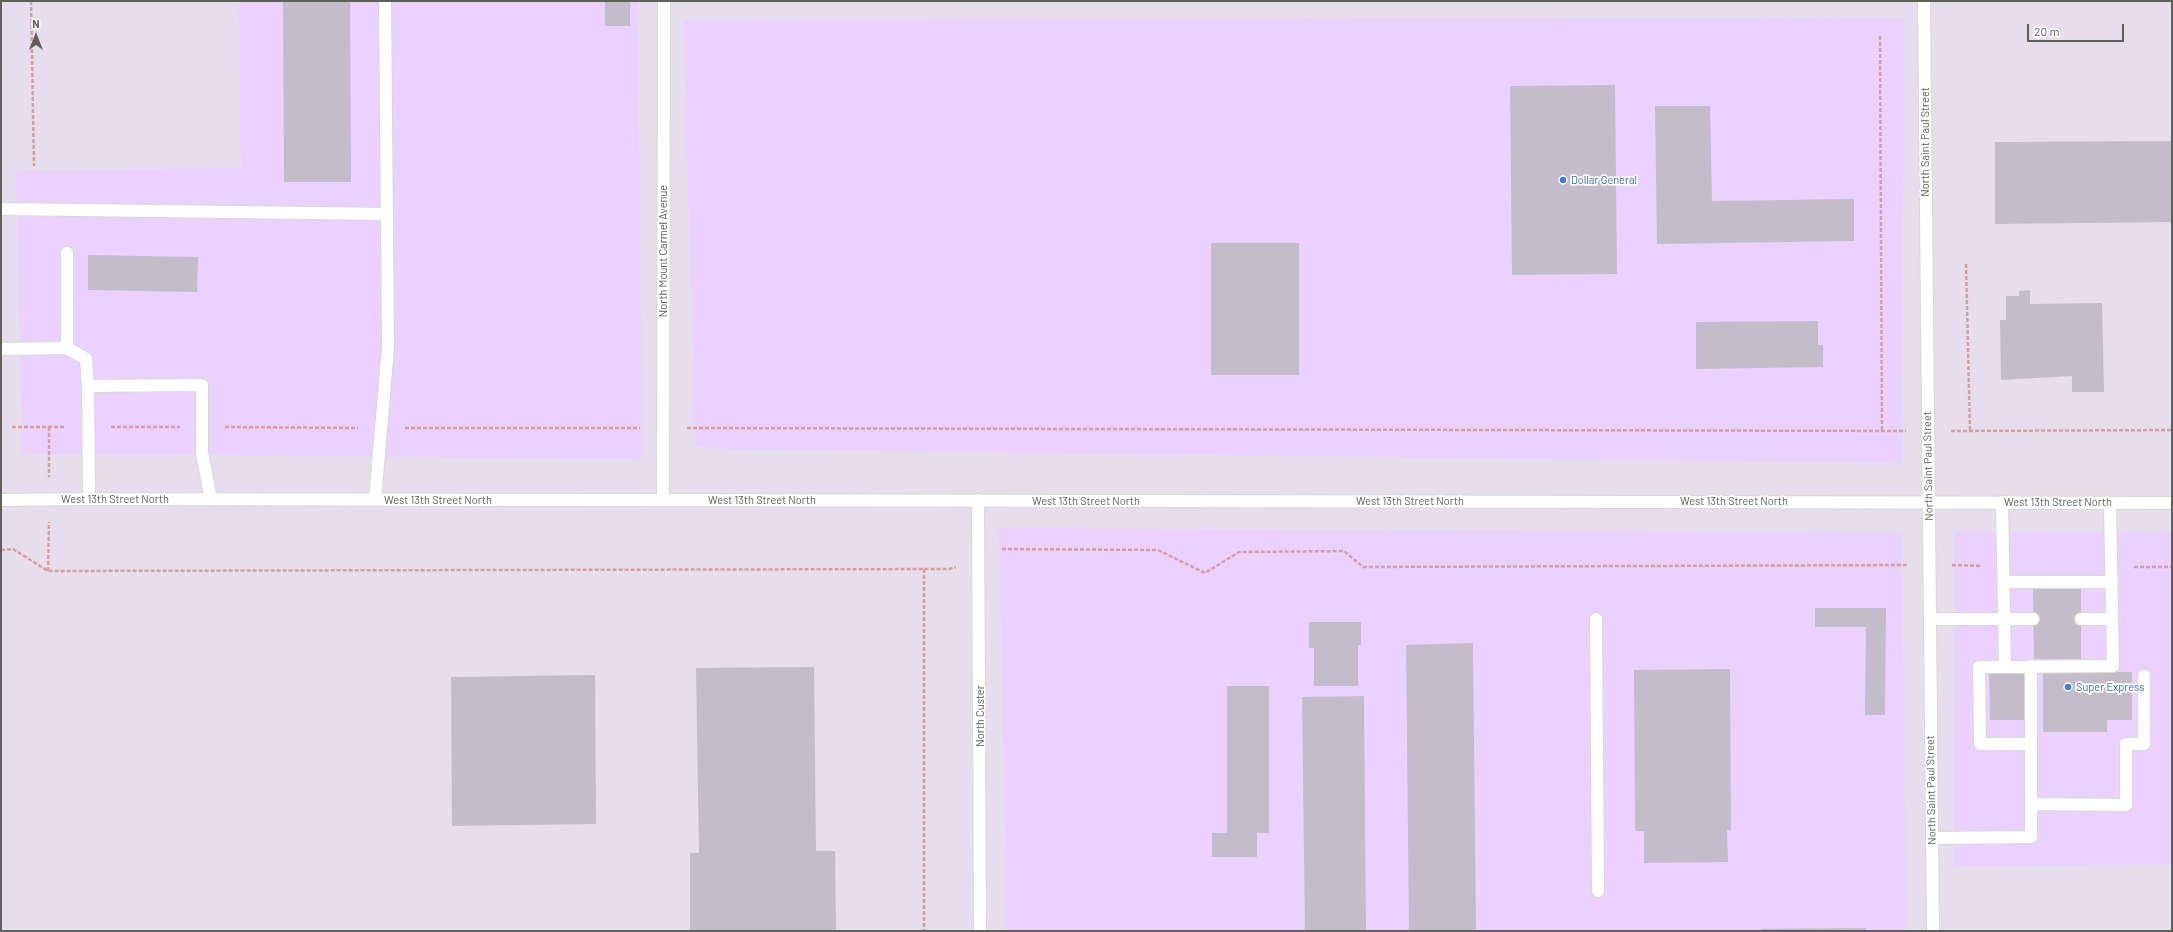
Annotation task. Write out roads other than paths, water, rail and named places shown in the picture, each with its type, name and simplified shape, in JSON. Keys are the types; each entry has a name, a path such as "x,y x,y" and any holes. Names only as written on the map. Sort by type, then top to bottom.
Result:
{"street":[{"path":"375,500 388,347 385,1"},
{"name":"North Mount Carmel Avenue","path":"663,500 664,1"},
{"name":"North Saint Paul Street","path":"1924,1 1932,931"},
{"path":"1,209 387,214"},
{"path":"67,253 67,348"},
{"path":"1,349 67,348 86,358 89,427 89,499"},
{"path":"88,386 202,385 202,453 211,499"},
{"name":"West 13th Street North","path":"1,500 978,500 2172,503"},
{"name":"North Custer","path":"978,500 980,931"},
{"path":"2002,502 2005,667"},
{"path":"2031,744 1980,744 1979,667 2113,666 2110,503"},
{"path":"2004,582 2112,582"},
{"path":"1596,619 1598,891"},
{"path":"1930,619 2033,619"},
{"path":"2081,619 2112,619"},
{"path":"1932,838 2031,837 2031,666"},
{"path":"2031,804 2126,805 2126,744 2144,744 2144,676"}],"tunnel":[{"path":"2033,619 2081,619"}],"place":[{"name":"Dollar General","path":"1563,180"},
{"name":"Super Express","path":"2068,687"}]}
